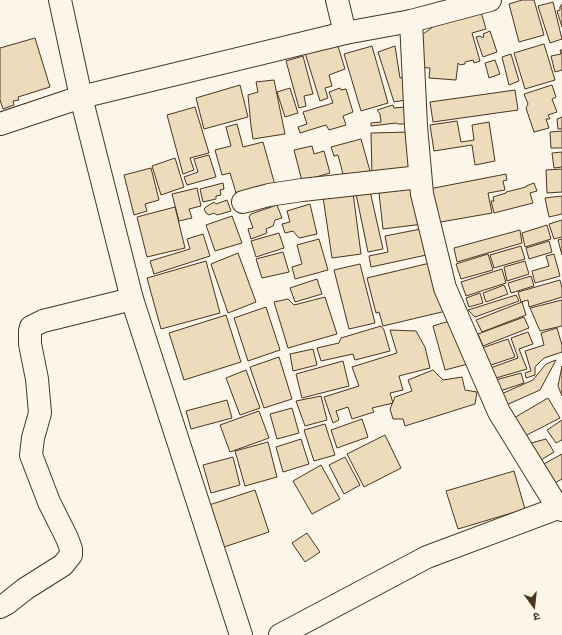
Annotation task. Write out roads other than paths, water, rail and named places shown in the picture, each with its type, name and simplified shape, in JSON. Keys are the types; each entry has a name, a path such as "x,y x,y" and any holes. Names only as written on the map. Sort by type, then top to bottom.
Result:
{"street":[{"path":"60,0 81,97 132,299 241,635"},
{"path":"337,0 345,33"},
{"path":"0,124 81,97 345,33 411,21 490,0"},
{"path":"280,635 427,557 561,508 499,412 445,288 422,194 416,126 411,21"},
{"path":"243,202 269,195 302,190 420,177"},
{"path":"0,607 63,565 71,555 71,549 67,538 49,502 31,455 33,438 40,413 37,379 30,344 31,327 43,321 132,299"}]}
